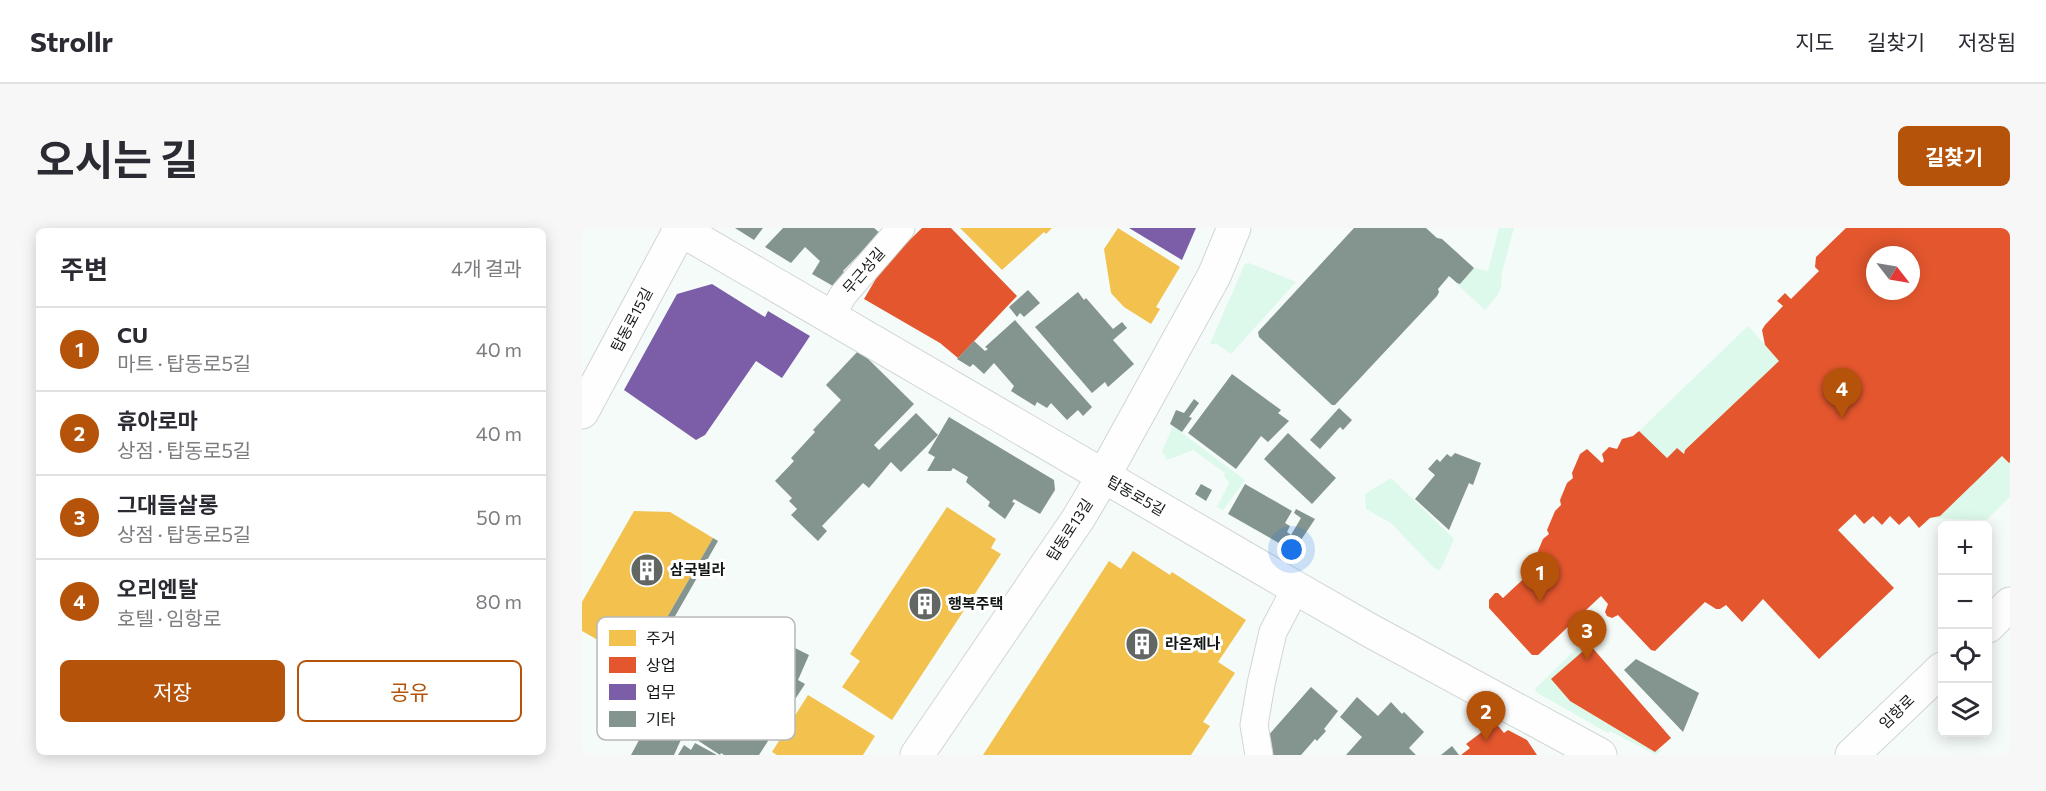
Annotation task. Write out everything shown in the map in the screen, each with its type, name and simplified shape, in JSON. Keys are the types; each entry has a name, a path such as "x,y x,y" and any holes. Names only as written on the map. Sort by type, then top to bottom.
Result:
{"street":[{"name":"탑동로5길","path":"680,228 1296,588 1597,754"},
{"name":"탑동로15길","path":"582,412 680,228"},
{"name":"탑동로13길","path":"917,755 1078,519 1214,276 1234,228"},
{"path":"1992,622 2010,604"},
{"name":"임항로","path":"1852,755 1938,673"}],"lane":[{"name":"무근성길","path":"831,316 843,294 901,228"},
{"path":"1259,755 1254,725 1273,632 1296,588"}],"green space":[{"path":"1499,228 1514,228 1502,272 1501,287 1485,310 1457,284 1461,283 1474,268 1488,271"},
{"path":"1249,263 1296,282 1231,354 1217,344 1210,344 1243,268"},
{"path":"1748,326 1779,361 1685,450 1684,454 1677,448 1667,458 1639,431"},
{"path":"1173,426 1245,480 1223,510 1217,507 1229,483 1225,473 1193,450 1167,460 1162,451"},
{"path":"2002,456 2008,463 2010,462 2010,497 1986,520 1932,518 1940,516"},
{"path":"1391,478 1454,539 1441,569 1433,567 1391,523 1366,509 1365,494"},
{"path":"1585,640 1591,642 1590,645 1551,679 1570,701 1655,752 1659,749 1661,751 1656,755 1610,731 1608,733 1536,692 1535,689"}],"building: 주거":[{"path":"960,228 1052,228 1046,234 1044,232 1002,270"},
{"path":"1118,228 1180,267 1156,307 1160,309 1151,324 1124,307 1111,293 1104,249"},
{"name":"행복주택","path":"947,507 996,539 991,548 1001,554 892,720 842,687 860,661 850,654"},
{"name":"삼국빌라","path":"634,511 670,512 713,538 667,617 597,617 597,640 582,631 582,602"},
{"name":"라온제나","path":"1133,551 1170,575 1172,572 1246,620 1218,662 1235,673 1203,722 1210,726 1191,755 983,755 1109,561 1121,569"},
{"path":"808,695 875,736 863,755 777,755 772,752 780,740 795,740 795,716"}],"building: 상업":[{"path":"922,228 951,228 1017,296 958,358 940,343 864,299 884,265"},
{"path":"1846,228 2010,228 2010,462 2002,456 1940,516 1930,518 1919,528 1909,516 1899,525 1890,516 1882,525 1873,516 1864,524 1855,514 1838,530 1894,588 1819,659 1763,599 1742,622 1726,605 1716,609 1705,602 1655,651 1651,650 1618,615 1612,618 1607,616 1605,612 1608,604 1601,596 1538,655 1532,655 1489,608 1489,600 1495,593 1503,598 1534,569 1535,558 1543,539 1549,534 1547,530 1555,511 1561,505 1560,500 1567,483 1573,478 1572,473 1580,454 1587,449 1602,463 1604,461 1602,454 1609,447 1617,449 1622,439 1633,436 1639,431 1667,458 1677,448 1684,454 1685,450 1779,361 1765,345 1762,330 1783,306 1777,301 1785,293 1791,299 1819,271 1815,267 1816,257"},
{"path":"1590,645 1671,738 1655,752 1570,701 1551,679"},
{"path":"1495,722 1504,733 1508,730 1527,740 1537,755 1461,755 1470,748 1466,744"}],"building: 업무":[{"path":"1129,228 1196,228 1182,260"},
{"path":"712,284 765,317 768,311 810,336 782,378 756,361 705,435 696,440 624,390 677,294"}],"building: 기타":[{"path":"735,228 763,228 754,240"},
{"path":"783,228 874,228 880,233 843,271 846,274 833,286 812,274 820,261 805,247 791,263 765,247"},
{"path":"1354,228 1426,228 1474,268 1460,284 1449,276 1438,289 1437,296 1335,405 1332,405 1259,337 1258,332"},
{"path":"1028,290 1040,303 1024,317 1020,313 1017,317 1009,307"},
{"path":"1078,292 1113,329 1122,322 1127,328 1113,340 1134,364 1108,387 1105,382 1092,393 1035,327"},
{"path":"1015,320 1092,407 1083,416 1078,410 1067,420 1051,403 1047,408 1037,402 1035,406 1011,391 1014,386 994,363 984,374 973,364 970,367 957,359 974,341 985,351 988,349 985,347"},
{"path":"859,350 914,404 874,445 879,450 916,413 938,435 901,472 891,462 869,488 863,483 822,526 827,531 818,541 791,515 797,509 789,501 792,498 775,481 794,461 791,458 815,432 813,430 841,400 826,385"},
{"path":"1232,374 1281,410 1278,413 1289,421 1268,442 1261,436 1236,469 1188,433"},
{"path":"1194,399 1199,403 1182,432 1170,424 1176,410 1184,413"},
{"path":"1339,408 1352,420 1343,430 1340,427 1320,449 1310,440"},
{"path":"949,417 1054,480 1055,490 1040,514 1014,499 1012,502 1015,503 1005,519 988,506 990,502 966,482 968,477 953,468 951,471 927,471 935,457 928,453"},
{"path":"1288,433 1336,478 1312,504 1264,459"},
{"path":"1455,453 1481,463 1473,485 1469,483 1449,530 1415,499 1435,475 1428,469 1437,459 1440,462 1447,454 1451,457"},
{"path":"1201,484 1212,490 1206,501 1195,494"},
{"path":"1245,484 1292,511 1285,523 1290,526 1287,532 1291,535 1301,518 1294,513 1296,509 1315,519 1301,540 1300,555 1228,514"},
{"path":"713,538 718,541 675,617 667,617"},
{"path":"795,648 809,655 798,680 805,684 795,699"},
{"path":"1636,659 1699,693 1683,732 1624,670"},
{"path":"1311,687 1338,711 1324,729 1326,731 1317,741 1315,739 1301,755 1269,755 1267,737"},
{"path":"1357,697 1378,716 1391,702 1402,714 1404,712 1424,732 1409,748 1416,755 1346,755 1362,737 1340,717"},
{"path":"639,740 681,740 674,755 631,755"},
{"path":"697,740 769,740 759,755 724,755 721,753 720,755"},
{"path":"695,743 717,755 678,755 684,745 691,750"},
{"path":"1452,746 1459,755 1441,755"}],"place":[{"name":"오리엔탈","path":"1842,418"},
{"name":"삼국빌라","path":"647,570"},
{"name":"CU","path":"1540,602"},
{"name":"행복주택","path":"925,604"},
{"name":"라온제나","path":"1142,644"},
{"name":"그대들살롱","path":"1587,660"},
{"name":"휴아로마","path":"1486,741"}]}
